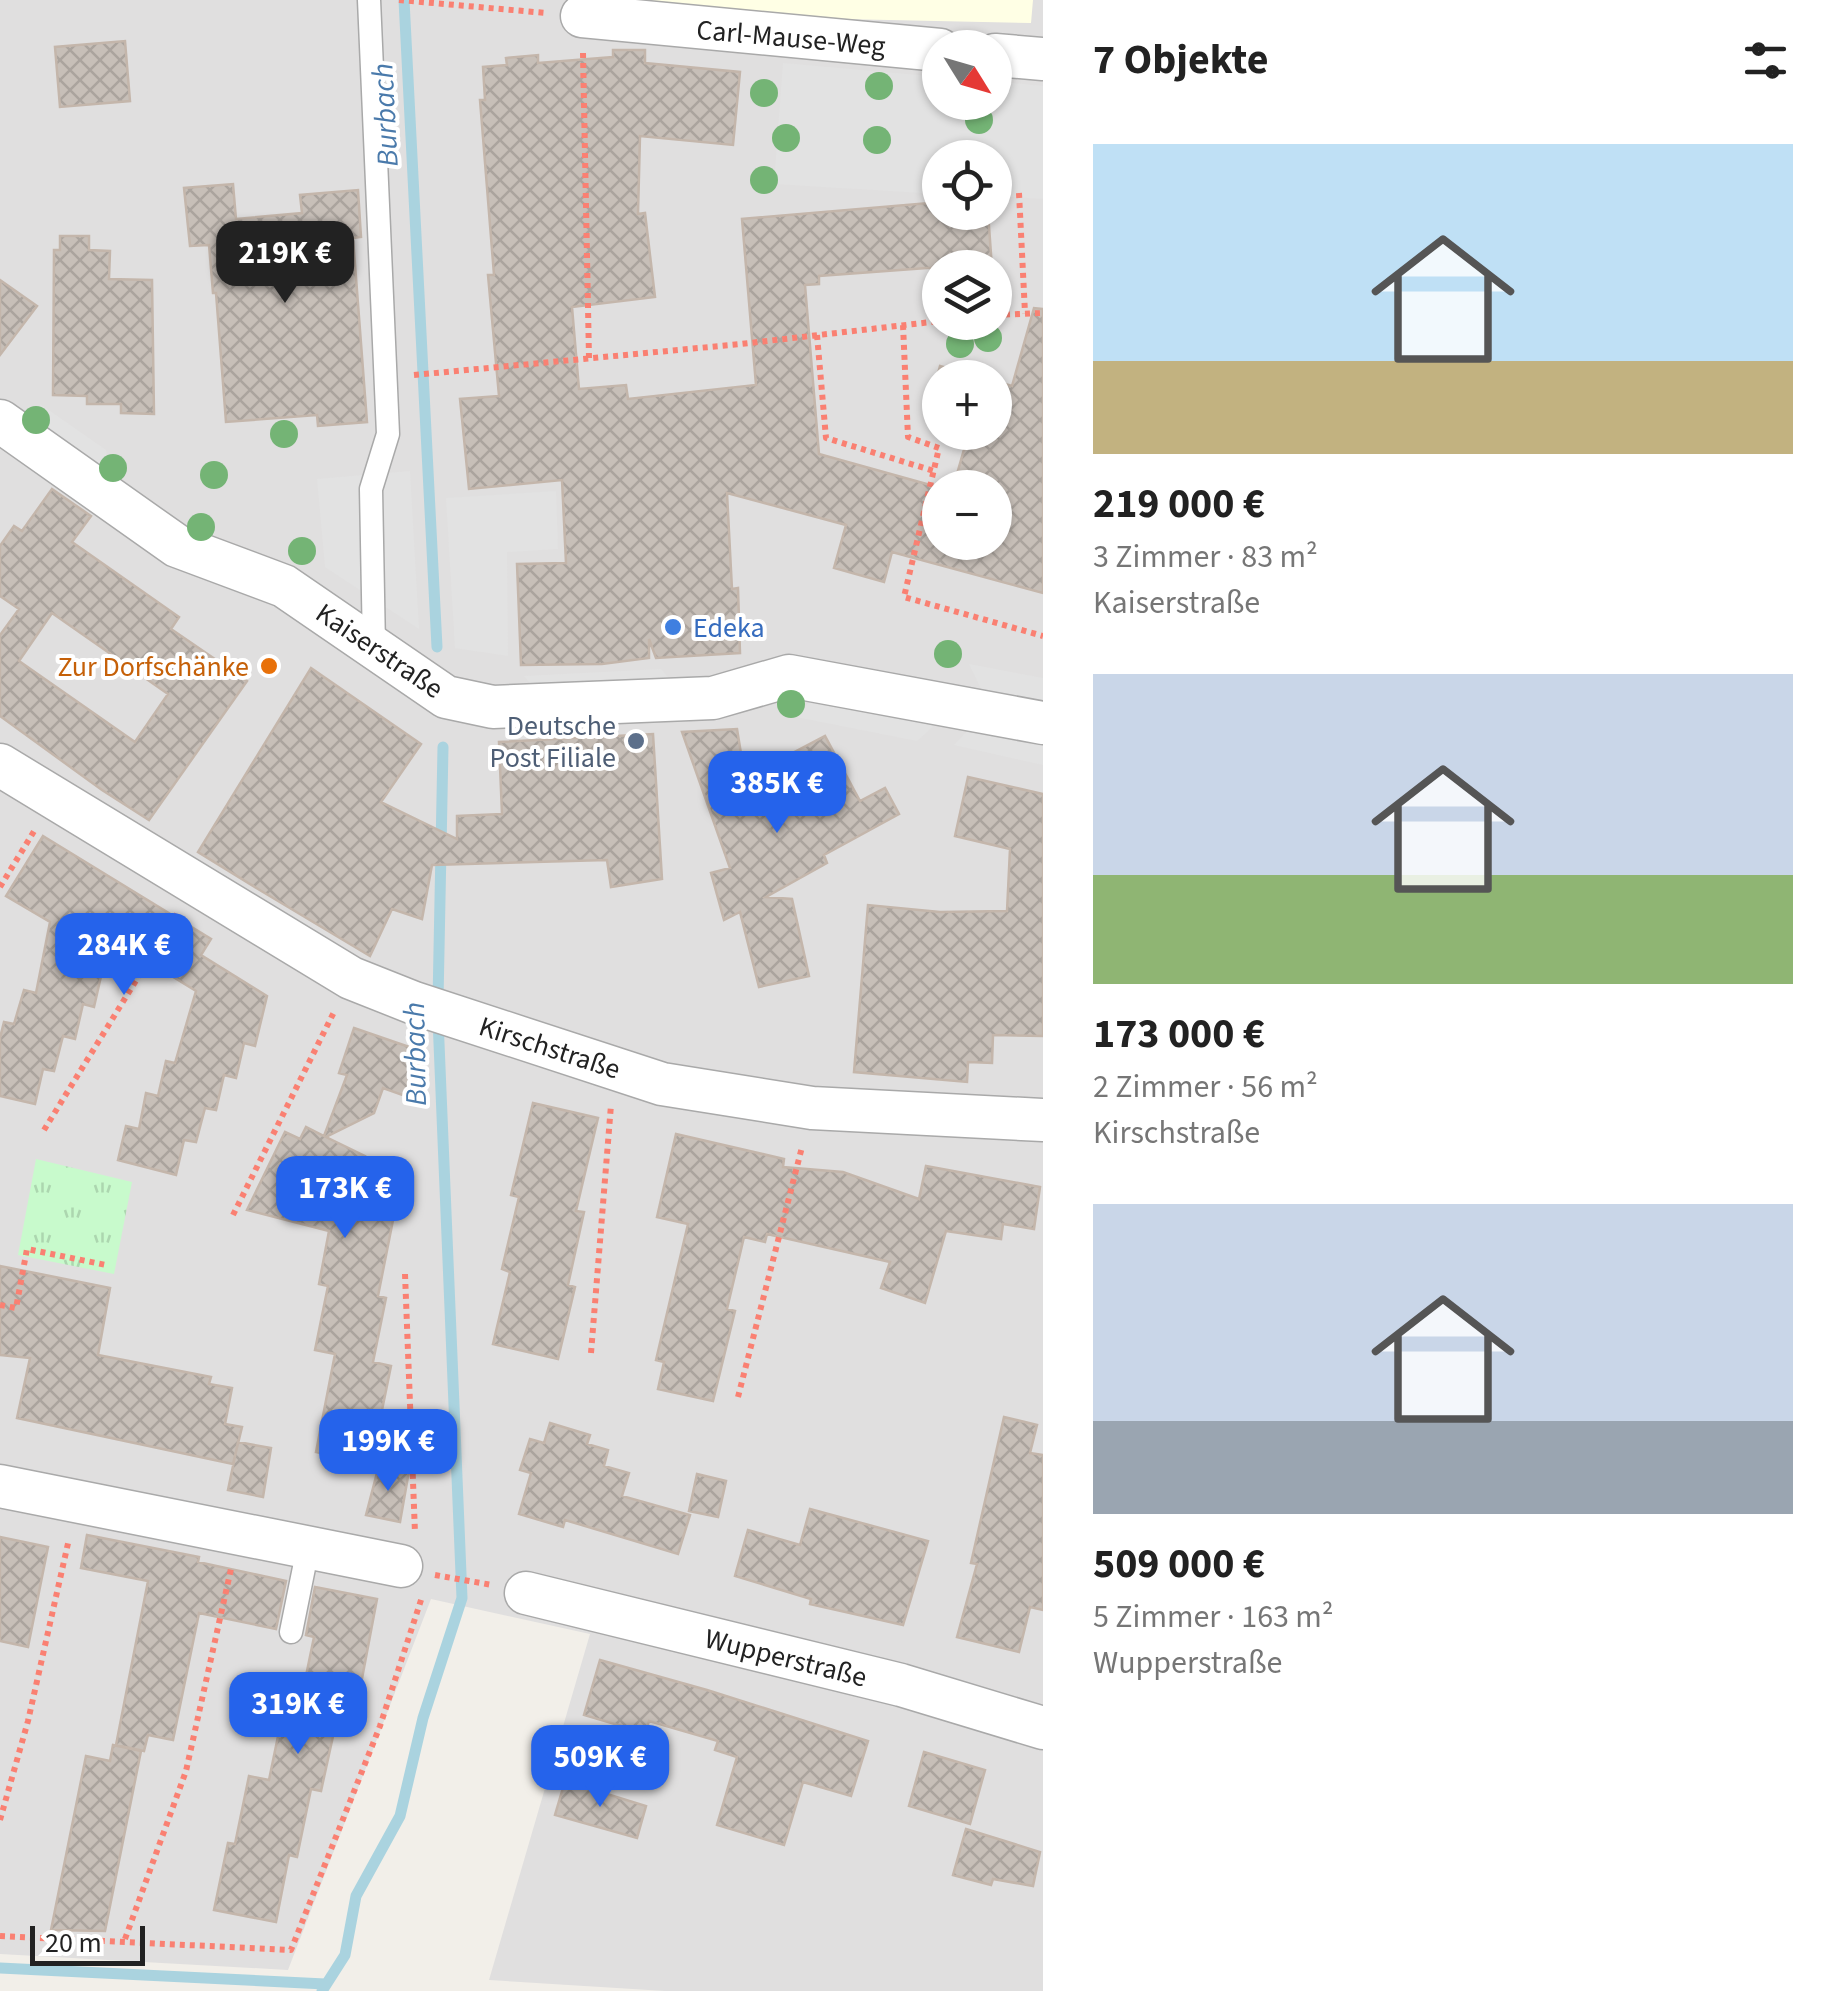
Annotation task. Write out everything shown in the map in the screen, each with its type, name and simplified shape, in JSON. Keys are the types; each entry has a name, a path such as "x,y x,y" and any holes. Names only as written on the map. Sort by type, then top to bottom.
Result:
{"street":[{"name":"Carl-Mause-Weg","path":"582,16 922,48"},
{"path":"1012,56 1043,59"},
{"name":"Kaiserstraße","path":"0,421 177,546 284,586 446,697 493,707 712,698 789,676 1043,723"},
{"name":"Kirschstraße","path":"0,765 351,978 414,1003 662,1084 812,1108 1043,1120"},
{"path":"0,1486 418,1571"},
{"name":"Wupperstraße","path":"507,1589 901,1685 1043,1728"}],"lane":[{"path":"369,0 388,434 372,489 374,647"},
{"path":"290,1632 308,1548"}],"path":[{"path":"393,0 582,16 589,358"},
{"path":"1019,192 1025,314"},
{"path":"1012,314 1043,313"},
{"path":"397,377 922,323"},
{"path":"903,325 908,437 939,448 934,470"},
{"path":"817,336 826,438 931,470"},
{"path":"922,521 904,597 1043,636"},
{"path":"0,887 54,799"},
{"path":"44,1130 194,886"},
{"path":"233,1214 351,978"},
{"path":"591,1353 614,1069"},
{"path":"738,1397 812,1108"},
{"path":"0,1305 16,1308 27,1249 106,1265"},
{"path":"0,1936 125,1939 291,1950 380,1726 418,1571 405,1274"},
{"path":"0,1820 28,1721 77,1503"},
{"path":"125,1939 186,1772 238,1534"},
{"path":"418,1571 507,1589"}],"shaded area":[{"path":"0,0 1043,0 1043,1991 665,1991 489,1980 590,1634 431,1599 288,1970 0,1954"},
{"path":"586,0 1033,0 1031,23 842,19"},
{"path":"783,63 922,75 922,120 1012,120 1012,83 1043,86 1043,199 1012,197 1012,140 922,140 922,193 774,184"},
{"path":"40,404 106,450 108,481 43,436"},
{"path":"410,471 419,629 325,567 317,479"},
{"path":"556,491 558,549 507,552 508,656 455,648 446,498"},
{"path":"969,664 1043,678 1043,708 984,695"},
{"path":"661,669 681,693 543,699 524,676"},
{"path":"816,694 940,720 917,741 796,717"},
{"path":"972,726 1043,740 1043,765 954,745"}],"green space":[{"path":"36,1159 132,1182 114,1274 18,1255"}],"building":[{"path":"125,41 130,101 60,107 55,47"},
{"path":"613,50 645,50 645,63 740,72 733,145 640,136 638,214 645,213 655,297 572,307 579,389 626,385 628,399 756,385 742,219 922,204 922,230 989,230 991,250 922,250 922,268 819,276 819,284 805,285 819,454 922,483 922,560 1012,560 1012,470 958,470 964,450 1012,450 1012,386 1034,308 1043,309 1043,593 892,552 884,582 834,568 846,525 727,493 732,589 738,588 740,653 656,658 649,639 649,658 602,664 521,665 517,564 566,563 562,480 469,489 460,399 499,396 488,275 494,275 480,100 485,100 483,67 507,65 506,58 538,55 538,63 613,57"},
{"path":"233,184 236,219 302,213 300,195 358,190 361,237 353,238 367,422 318,426 317,415 226,422 209,245 190,246 184,188"},
{"path":"60,236 89,236 89,250 110,251 109,279 152,280 154,414 121,413 121,404 87,404 87,396 53,395 54,250 60,250"},
{"path":"0,280 37,306 0,355"},
{"path":"52,489 91,516 72,542 179,617 171,629 247,681 149,820 0,716 0,635 19,609 0,596 0,546 14,526 22,531","holes":["52,613 168,694 135,742 19,661"]},
{"path":"311,668 421,744 381,802 457,839 457,816 502,814 499,742 653,734 662,879 611,887 607,860 432,865 422,919 392,909 370,956 258,889 198,852"},
{"path":"737,729 745,778 825,736 860,801 885,788 899,814 824,855 827,863 766,897 792,899 809,976 759,987 740,912 724,920 711,873 730,868 682,732"},
{"path":"968,777 1043,794 1043,1036 993,1035 992,1063 968,1062 967,1082 854,1072 868,905 940,912 1007,911 1010,849 955,836"},
{"path":"43,836 211,939 201,955 267,996 255,1046 244,1043 236,1078 224,1075 216,1110 205,1108 196,1142 184,1140 176,1175 118,1160 126,1126 139,1129 146,1093 158,1096 166,1061 175,1063 196,991 121,945 113,974 102,972 94,1007 83,1004 75,1039 63,1036 54,1071 43,1069 35,1104 0,1096 0,1038 4,1022 14,1024 24,990 36,993 50,922 6,896"},
{"path":"354,1028 424,1052 408,1097 383,1088 374,1113 326,1137 365,1156 343,1201 396,1205 378,1296 386,1298 373,1362 391,1366 371,1464 316,1452 335,1354 315,1350 328,1286 319,1284 329,1231 247,1210 285,1132 300,1139 306,1127 324,1136 347,1075 339,1073"},
{"path":"533,1103 598,1118 576,1211 584,1212 568,1285 575,1287 558,1359 493,1344 510,1272 502,1269 519,1197 511,1195"},
{"path":"676,1134 784,1159 783,1167 843,1172 919,1199 926,1166 1040,1187 1034,1229 1003,1224 1001,1239 946,1231 925,1303 881,1288 890,1262 767,1234 765,1242 744,1237 727,1309 735,1311 713,1401 658,1389 664,1362 656,1360 688,1224 657,1217"},
{"path":"0,1266 110,1288 98,1355 211,1377 209,1384 232,1388 225,1424 242,1427 233,1464 17,1418 30,1358 0,1355"},
{"path":"1004,1417 1037,1425 1030,1453 1043,1455 1043,1610 1030,1607 1019,1652 957,1637 977,1564 971,1563"},
{"path":"550,1423 590,1435 587,1444 608,1450 604,1466 629,1473 622,1496 690,1515 678,1554 565,1520 563,1527 519,1514 531,1473 520,1470 530,1439 544,1443"},
{"path":"238,1442 271,1448 263,1497 228,1490"},
{"path":"379,1465 409,1471 400,1522 366,1515"},
{"path":"697,1474 726,1481 718,1517 689,1511"},
{"path":"810,1509 928,1541 903,1625 810,1604 811,1599 735,1576 748,1530 800,1545"},
{"path":"87,1535 199,1557 198,1562 286,1581 276,1629 199,1613 173,1740 148,1735 144,1751 116,1745 148,1581 81,1568"},
{"path":"0,1537 48,1547 28,1647 0,1641"},
{"path":"315,1587 377,1599 354,1721 337,1718 321,1791 311,1789 297,1857 289,1855 276,1922 214,1910 228,1843 235,1844 249,1776 269,1780 284,1707 299,1710 314,1637 306,1635"},
{"path":"600,1660 868,1741 851,1796 803,1782 784,1845 717,1825 737,1757 715,1750 718,1741 649,1721 645,1733 584,1715"},
{"path":"113,1745 141,1751 105,1931 51,1930 86,1756 110,1761"},
{"path":"924,1752 985,1770 970,1824 909,1806"},
{"path":"565,1781 646,1806 637,1838 555,1815"},
{"path":"966,1829 1040,1852 1033,1886 993,1879 991,1885 953,1875"}],"waterway":[{"name":"Burbach","path":"404,0 437,647"},
{"name":"Burbach","path":"438,1001 443,747"},
{"name":"Burbach","path":"322,1991 345,1955 356,1896 400,1816 423,1718 462,1598 438,1019"},
{"path":"0,1968 325,1984"}],"place":[{"name":"Edeka","path":"673,627"},
{"name":"Zur Dorfschänke","path":"269,666"},
{"name":"Deutsche Post Filiale","path":"636,741"}]}
